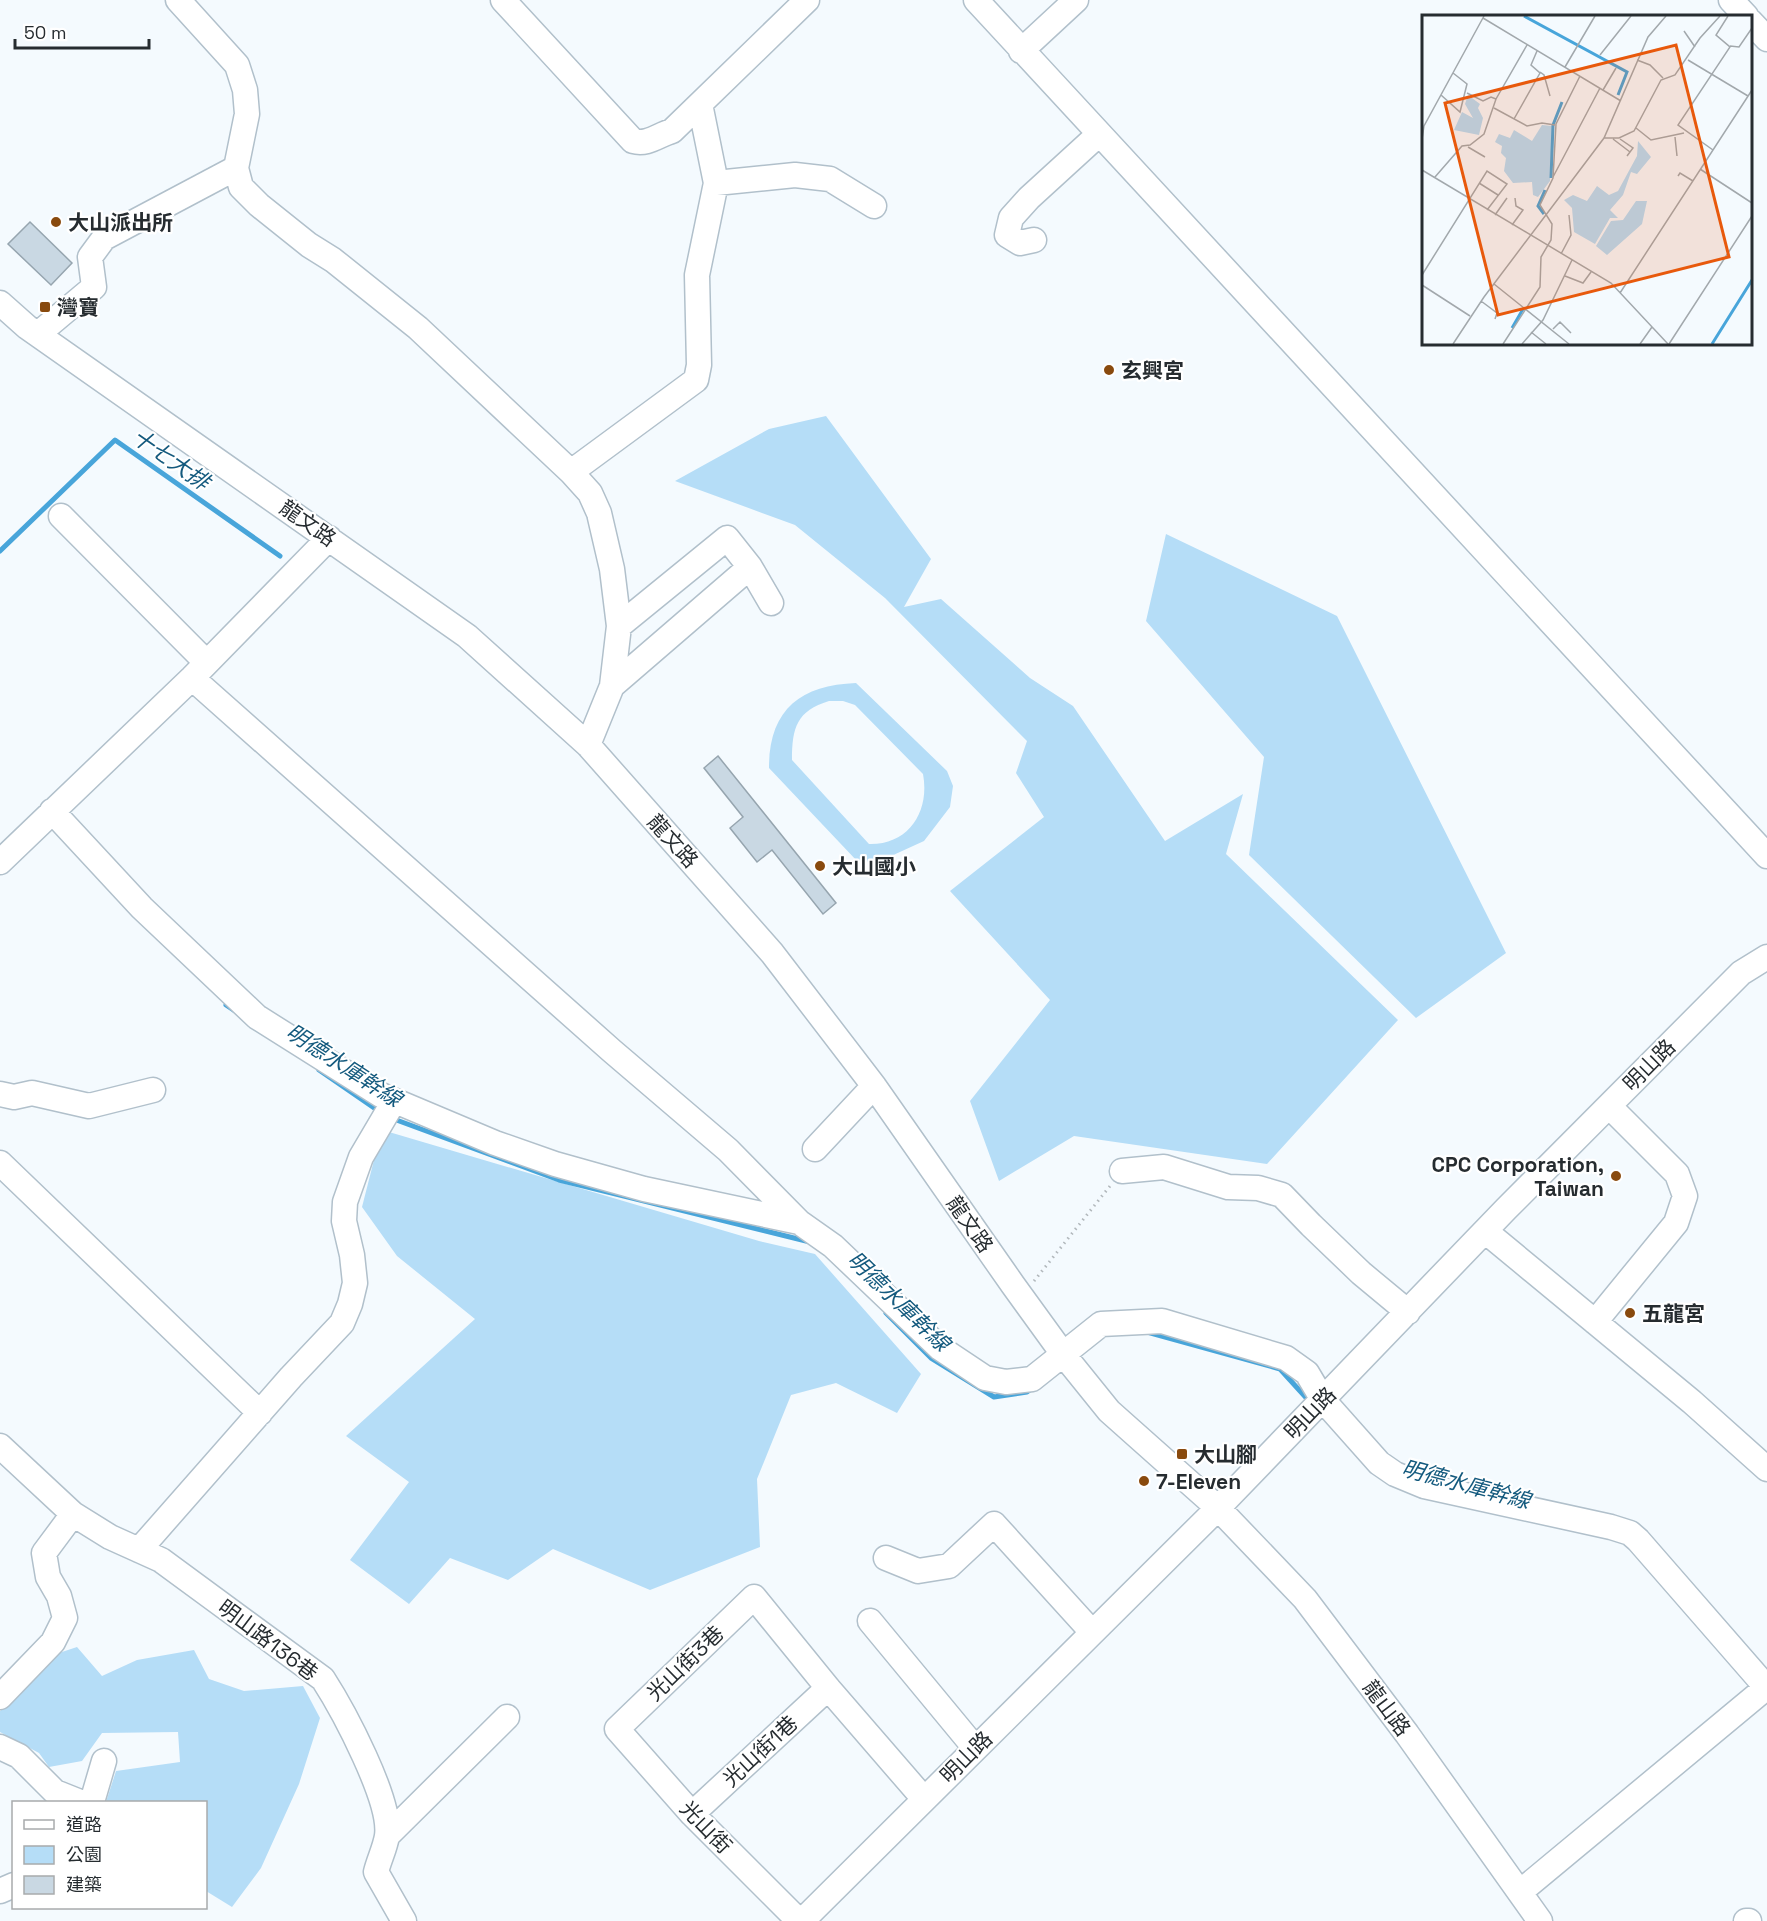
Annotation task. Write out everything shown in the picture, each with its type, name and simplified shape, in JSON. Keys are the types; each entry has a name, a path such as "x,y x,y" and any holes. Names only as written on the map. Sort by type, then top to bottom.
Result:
{"street":[{"path":"178,0 237,65 244,90 247,114 236,168 241,187 259,205 418,328 571,472 590,493 599,513 612,569 620,626 612,686 588,745"},
{"path":"503,0 633,141 641,143 672,131 807,0"},
{"path":"976,0 1098,135 1767,856"},
{"path":"1021,51 1076,0"},
{"path":"1731,0 1745,15"},
{"path":"1752,23 1767,39"},
{"path":"571,472 696,380 699,365 697,275 716,183 700,104"},
{"path":"1034,240 1020,243 1007,235 1011,218 1029,198 1098,135"},
{"path":"38,334 94,287 90,257 104,238 236,168"},
{"path":"716,183 795,175 830,179 874,206"},
{"name":"龍文路","path":"0,303 38,334 467,636 588,745 772,953 874,1086 1022,1297 1109,1411 1218,1508"},
{"path":"61,516 199,670 612,1051 728,1150 799,1222 833,1246 940,1348 985,1378 1006,1382 1032,1379 1067,1358 1101,1324 1162,1321 1287,1358 1306,1373 1318,1405 1379,1463 1395,1474 1424,1485 1630,1533 1767,1688 1520,1892"},
{"path":"0,862 199,670 329,538"},
{"path":"620,626 727,538 750,567 771,603"},
{"path":"612,686 750,567"},
{"path":"52,811 142,908 257,1017 381,1095 388,1111 495,1143 555,1164 644,1189 799,1222"},
{"name":"明山路","path":"800,1921 1218,1508 1485,1231 1741,973 1767,957"},
{"path":"815,1149 874,1086"},
{"path":"0,1094 14,1097 32,1093 89,1106 153,1090"},
{"path":"1595,1322 1676,1223 1685,1196 1677,1174 1609,1106"},
{"path":"139,1550 291,1377 336,1331 345,1316 355,1282 352,1255 344,1221 345,1202 360,1157 388,1111"},
{"path":"0,1163 260,1413"},
{"path":"1122,1171 1164,1167 1228,1187 1258,1188 1282,1195 1353,1265 1408,1312"},
{"path":"1485,1231 1692,1402 1767,1469"},
{"name":"明山路136巷","path":"0,1446 73,1514 110,1537 161,1560 323,1679 354,1735 384,1806 387,1836 376,1872 404,1921"},
{"name":"龍山路","path":"1218,1508 1305,1599 1407,1734 1540,1921"},
{"path":"0,1697 52,1642 65,1618 59,1596 48,1577 44,1553 73,1514"},
{"path":"886,1558 918,1571 949,1566 994,1524 1092,1632"},
{"name":"光山街3巷","path":"617,1729 754,1597 828,1688"},
{"path":"870,1621 975,1748"},
{"path":"828,1688 924,1799"},
{"name":"光山街1巷","path":"692,1814 828,1688"},
{"path":"387,1836 507,1717"},
{"name":"光山街","path":"617,1729 692,1814 800,1921"},
{"path":"0,1747 19,1756 55,1791 76,1801"},
{"path":"93,1801 104,1761"}],"path":[{"path":"1022,1297 1122,1171"}],"green space":[{"path":"826,416 931,559 904,607 941,599 1030,678 1073,706 1165,841 1243,794 1226,854 1398,1020 1267,1164 1074,1136 999,1181 970,1101 1050,1000 950,891 1044,817 1016,773 1027,741 885,598 795,525 675,481 769,429"},
{"path":"1166,534 1337,616 1506,953 1416,1018 1249,855 1264,757 1146,621"},
{"path":"856,683 947,771 953,786 950,807 924,841 878,862 857,861 769,768 770,748 782,716 804,695 836,685","holes":["829,701 843,701 855,705 923,774 924,788 920,813 906,832 883,843 869,844 792,760 795,729 803,715"]},
{"path":"389,1132 759,1241 815,1254 921,1374 897,1413 836,1383 791,1395 757,1479 760,1547 650,1590 553,1549 508,1580 450,1558 409,1604 350,1560 409,1482 346,1436 475,1319 397,1256 362,1207 374,1160"},
{"path":"77,1647 102,1676 137,1660 194,1650 209,1679 244,1691 303,1686 320,1718 299,1784 261,1868 232,1907 207,1892 207,1801 106,1801 116,1771 180,1762 178,1732 102,1733 82,1761 49,1767 39,1753 0,1732 0,1711 59,1653"}],"building":[{"path":"30,222 72,263 51,285 8,244"},
{"path":"718,756 836,903 823,914 772,850 757,862 730,828 743,817 704,768"}],"waterway":[{"name":"十七大排","path":"0,551 115,440 280,556"},
{"name":"明德水庫幹線","path":"226,1005 235,1011"},
{"name":"明德水庫幹線","path":"319,1070 380,1112"},
{"name":"明德水庫幹線","path":"391,1118 559,1180 810,1242"},
{"name":"明德水庫幹線","path":"886,1313 931,1358 994,1397 1027,1392 1031,1389"},
{"name":"明德水庫幹線","path":"1147,1332 1280,1369 1310,1402"}],"place":[{"name":"大山派出所","path":"56,222"},
{"name":"灣寶","path":"45,307"},
{"name":"玄興宮","path":"1109,370"},
{"name":"大山國小","path":"820,866"},
{"name":"CPC Corporation, Taiwan","path":"1616,1176"},
{"name":"五龍宮","path":"1630,1313"},
{"name":"大山腳","path":"1182,1454"},
{"name":"7-Eleven","path":"1144,1481"}]}
